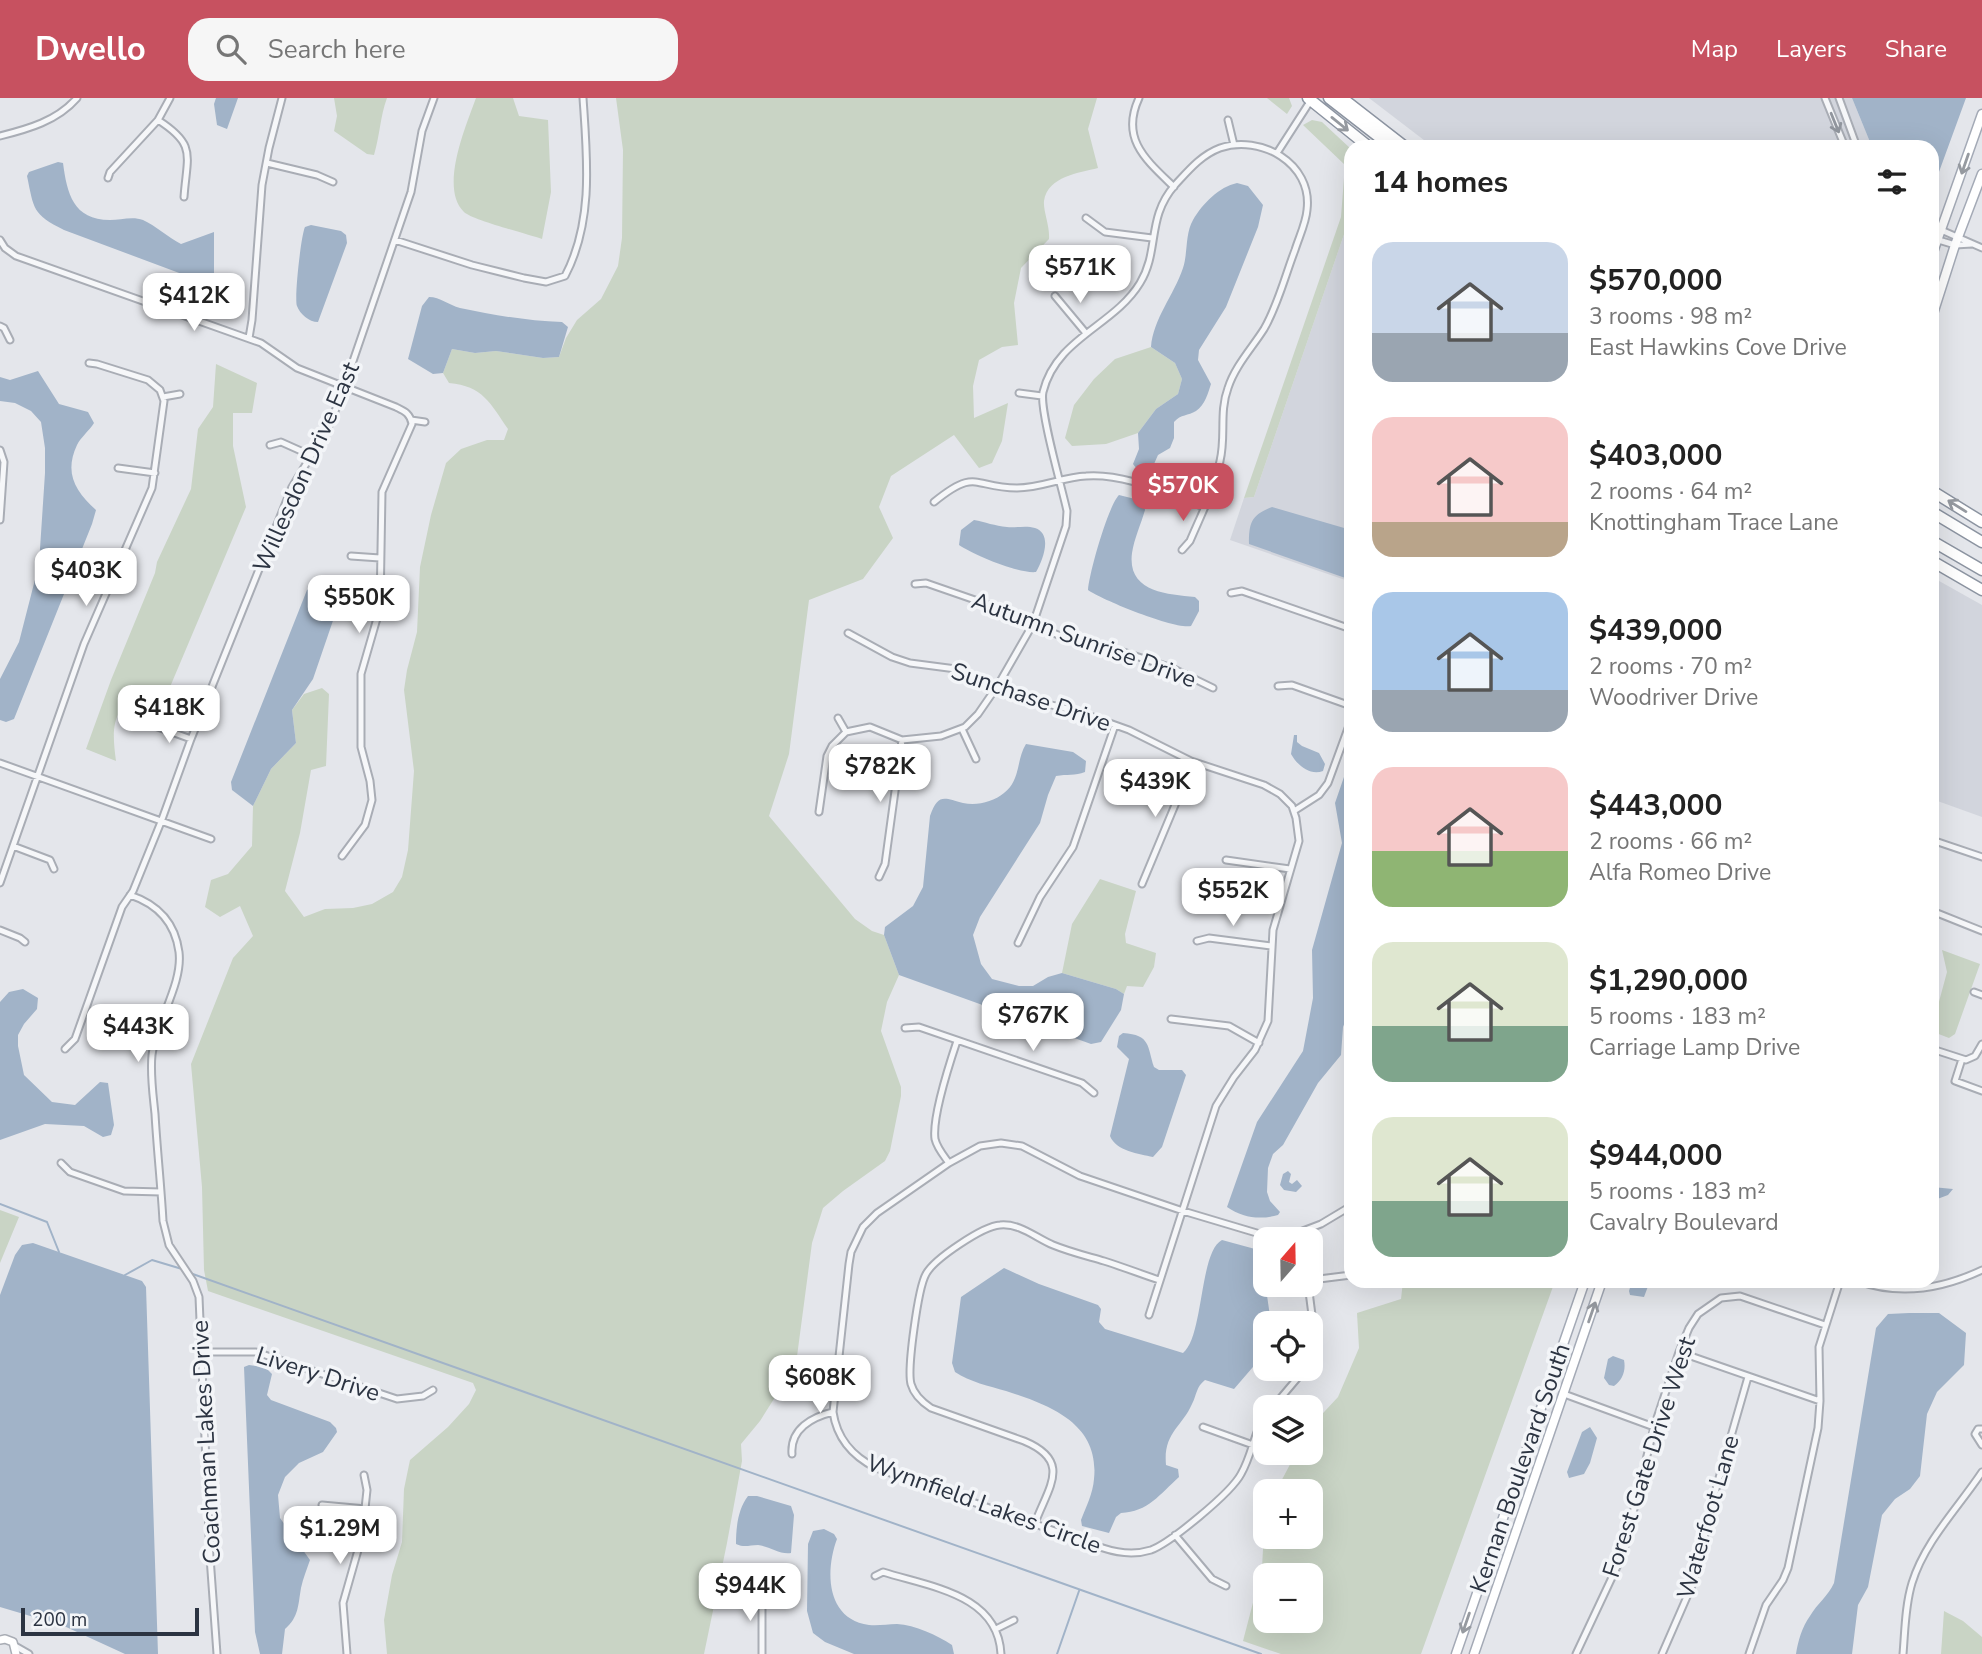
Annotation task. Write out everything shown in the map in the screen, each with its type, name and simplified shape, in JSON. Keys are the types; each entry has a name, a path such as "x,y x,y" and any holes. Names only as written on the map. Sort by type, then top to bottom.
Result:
{"highway":[{"path":"1329,98 1382,140"},
{"path":"1342,98 1396,140"},
{"path":"1310,99 1360,140"},
{"path":"1939,495 1982,522"},
{"path":"1939,516 1982,542"},
{"path":"1939,545 1982,570"},
{"path":"1939,565 1982,590"}],"main road":[{"path":"1939,232 1982,114"},
{"path":"1939,295 1956,240 1982,174"},
{"name":"Kernan Boulevard South","path":"1456,1654 1583,1288"},
{"name":"Kernan Boulevard South","path":"1474,1654 1600,1288"}],"street":[{"path":"0,136 27,129 54,117 77,98"},
{"path":"108,178 110,172 158,120 170,98"},
{"path":"249,338 253,320 262,186 282,98"},
{"name":"Willesdon Drive East","path":"65,1049 75,1040 122,907 130,895 161,822 191,738 292,487 331,421 396,240 413,182 422,131 433,98"},
{"path":"396,240 472,265 524,278 546,282 565,276 575,256 585,212 586,148 583,98"},
{"path":"1139,98 1133,121 1136,143 1148,162 1174,187"},
{"path":"1825,98 1842,140"},
{"path":"1839,98 1854,140"},
{"path":"1277,153 1310,99"},
{"path":"158,120 177,132 186,145 184,197"},
{"path":"1228,120 1234,145"},
{"path":"819,813 827,756 838,738 846,732 870,727 902,740 941,736 962,729 978,714 998,685 1033,624 1066,526 1067,511 1042,396 1054,365 1085,332 1110,315 1139,284 1146,271 1158,210 1174,187 1207,155 1234,145 1259,146 1277,153 1293,165 1302,179 1307,195 1307,212 1271,314 1228,385 1222,413 1221,459 1191,541 1182,550"},
{"path":"267,163 317,175 332,182"},
{"path":"1087,218 1111,234 1152,238"},
{"path":"1941,229 1956,240"},
{"path":"1939,239 1956,240 1982,247"},
{"path":"0,240 5,248 16,256 249,338 273,349 297,368 396,407 407,413 412,422"},
{"path":"1055,296 1085,332"},
{"path":"0,326 10,340"},
{"path":"0,883 84,644 147,501 155,473 164,401 160,390 148,380 89,363"},
{"path":"1019,393 1042,396"},
{"path":"163,397 180,394"},
{"path":"412,422 425,422"},
{"path":"342,856 365,825 372,800 361,747 361,674 379,617 382,492 412,422"},
{"path":"270,445 281,442 310,455"},
{"path":"0,450 4,462 0,520"},
{"path":"118,468 155,473"},
{"path":"934,502 950,488 964,482 979,480 1017,488 1089,475 1122,478 1204,507"},
{"path":"351,556 380,558"},
{"name":"Autumn Sunrise Drive","path":"915,584 926,583 1001,609 1058,635 1096,643 1172,668 1213,688"},
{"path":"1231,593 1242,591 1344,627"},
{"name":"Sunchase Drive","path":"848,633 892,657 910,663 956,669 1027,699 1076,711 1115,725 1191,761 1264,785 1280,794 1294,811"},
{"path":"1278,686 1292,685 1344,704"},
{"path":"838,718 846,732"},
{"path":"1018,943 1036,903 1073,847 1115,725"},
{"path":"155,726 191,738"},
{"path":"962,729 976,759"},
{"path":"1149,1315 1216,1106 1259,1043 1268,1021 1273,930 1299,841 1294,811 1318,795 1328,783 1344,739"},
{"path":"879,877 885,864 902,740"},
{"path":"1142,884 1191,761"},
{"path":"0,763 211,839"},
{"path":"1939,842 1982,857"},
{"path":"13,846 50,860 54,869"},
{"path":"1226,860 1290,869"},
{"path":"61,1163 70,1172 124,1191 160,1192 152,1059 154,1042 180,965 179,951 162,912 146,901 130,895"},
{"path":"1939,914 1982,931"},
{"path":"0,930 25,942"},
{"path":"1197,941 1209,938 1271,946"},
{"path":"1974,992 1982,995"},
{"path":"1171,1019 1229,1026 1259,1043"},
{"path":"905,1028 919,1027 1082,1083 1094,1093"},
{"path":"949,1163 938,1146 935,1129 948,1068 957,1041"},
{"path":"1939,1051 1966,1060 1975,1056 1982,1044"},
{"path":"1962,1059 1955,1082 1982,1091"},
{"path":"792,1454 794,1440 802,1427 810,1420 832,1412 847,1273 851,1252 864,1226 877,1213 949,1163 980,1146 1015,1144 1075,1174 1253,1232"},
{"name":"Coachman Lakes Drive","path":"160,1192 167,1240 198,1293 209,1557 217,1654"},
{"path":"1316,1227 1344,1210"},
{"path":"1035,1523 1054,1472 1048,1455 1024,1441 933,1409 923,1403 913,1389 910,1379 911,1360 919,1292 925,1275 933,1265 984,1229 1007,1224 1053,1245 1159,1280"},
{"path":"1939,1285 1982,1270"},
{"path":"1323,1278 1344,1276"},
{"path":"1749,1654 1766,1605 1788,1568 1818,1428 1819,1347 1838,1288"},
{"path":"1883,1288 1930,1288"},
{"name":"Forest Gate Drive West","path":"1576,1654 1623,1554 1654,1427 1679,1352 1698,1314 1721,1298 1740,1296 1825,1325"},
{"name":"Livery Drive","path":"201,1352 256,1352 397,1399 423,1396 433,1390"},
{"path":"1679,1352 1820,1401"},
{"name":"Waterfoot Lane","path":"1662,1654 1693,1583 1748,1377"},
{"path":"1283,1395 1295,1381"},
{"path":"1564,1395 1654,1427"},
{"name":"Wynnfield Lakes Circle","path":"832,1412 836,1428 843,1440 868,1463 1102,1548 1121,1552 1152,1549 1175,1535 1233,1487 1245,1468 1252,1445"},
{"path":"1203,1427 1252,1445"},
{"path":"1982,1429 1978,1429 1975,1434 1982,1445"},
{"path":"1903,1654 1909,1597 1919,1564 1982,1472"},
{"path":"347,1654 343,1604 362,1536 367,1490 364,1475"},
{"path":"322,1505 366,1509"},
{"path":"1175,1535 1212,1579 1226,1586"},
{"path":"875,1576 883,1572 964,1598 979,1607 996,1629 1001,1640 1002,1654"},
{"path":"762,1591 762,1654"},
{"path":"996,1629 1014,1620"},
{"path":"0,1640 9,1640 16,1650 29,1654"}],"shaded area":[{"path":"1369,98 1852,98 1869,140 1424,140"},
{"path":"1344,234 1344,580 1230,540 1244,498 1254,497"},
{"path":"1939,581 1982,605 1982,817 1939,802"}],"green space":[{"path":"334,98 387,98 374,155 367,154 334,131 337,116"},
{"path":"476,98 513,98 519,116 548,120 551,192 542,239 469,215 457,201 454,173 457,156"},
{"path":"616,98 1097,98 1088,129 1098,168 1065,177 1051,186 1044,201 1049,239 1021,268 1014,303 1018,345 1002,347 979,360 973,386 974,418 1008,403 1002,441 992,463 979,468 954,435 891,476 879,507 893,538 863,579 809,600 789,754 769,816 855,919 872,931 884,935 899,975 887,1002 881,1031 901,1087 901,1096 890,1151 885,1161 823,1208 812,1243 796,1364 760,1421 741,1444 742,1461 704,1654 387,1654 384,1620 392,1575 402,1542 404,1489 410,1460 448,1427 469,1404 476,1390 473,1383 208,1291 204,1270 202,1187 191,1064 233,958 253,936 240,906 220,917 205,907 211,880 228,874 252,846 253,806 271,769 296,743 292,710 304,694 322,688 329,694 326,766 311,770 300,833 285,891 304,917 325,909 372,904 393,892 402,877 408,850 414,771 404,690 417,632 420,567 431,515 446,463 461,449 487,440 504,440 508,429 484,397 470,388 449,383 443,373 452,349 475,353 496,351 543,358 559,357 577,320 601,299 618,266 622,238 623,150"},
{"path":"1267,98 1289,98 1292,106 1287,114"},
{"path":"1312,120 1322,122 1344,142 1344,164 1303,125"},
{"path":"1344,178 1344,234 1254,497 1244,498 1341,217"},
{"path":"1151,347 1175,363 1182,379 1178,394 1156,409 1138,433 1106,444 1072,446 1065,438 1074,405 1094,379 1115,359"},
{"path":"216,364 257,383 252,413 233,413 233,446 246,507 170,687 141,688 119,712 114,728 116,761 86,749 157,562 191,489 198,429 213,407"},
{"path":"1100,879 1136,891 1125,934 1126,943 1156,953 1154,967 1143,987 1127,986 1124,994 1116,989 1062,973 1072,924"},
{"path":"1942,950 1980,964 1955,1034 1949,1038 1939,1034 1939,1002 1947,972"},
{"path":"0,1210 19,1217 0,1263"},
{"path":"1402,1288 1552,1288 1421,1654 1281,1654 1243,1641 1253,1603 1253,1633 1323,1633 1323,1563 1262,1563 1263,1549 1323,1549 1323,1479 1282,1479 1290,1465 1323,1465 1323,1413 1338,1397 1359,1348 1357,1313 1401,1299"},
{"path":"1944,1611 1963,1621 1982,1637 1982,1654 1941,1654"}],"water":[{"path":"216,98 238,98 227,129 217,125 214,104"},
{"path":"1852,98 1966,98 1939,172 1939,140 1869,140"},
{"path":"58,162 63,163 74,203 88,215 98,219 143,220 181,244 214,232 214,274 208,280 198,280 64,230 40,215 33,203 27,176 29,172"},
{"path":"1237,183 1248,186 1263,205 1258,227 1226,307 1199,350 1198,360 1211,384 1209,391 1199,408 1174,422 1174,438 1170,448 1158,455 1150,473 1140,473 1133,464 1139,449 1138,433 1156,409 1178,394 1182,379 1175,363 1151,347 1156,327 1183,268 1193,220 1212,197"},
{"path":"311,225 341,231 346,235 347,243 318,322 303,315 296,301 303,232 305,227"},
{"path":"429,297 485,313 562,322 568,327 559,357 543,358 496,351 475,353 452,349 443,373 433,374 408,359 422,306"},
{"path":"38,371 59,404 88,412 94,423 77,445 73,455 72,473 82,496 96,510 14,719 6,722 0,720 0,679 19,642 39,564 45,448 41,422 31,411 15,403 0,401 0,377 10,380"},
{"path":"1119,495 1144,504 1145,510 1132,553 1132,566 1136,576 1151,589 1195,597 1199,601 1199,611 1191,626 1156,619 1088,590 1095,556"},
{"path":"1272,507 1344,528 1344,578 1249,544 1253,521 1260,513"},
{"path":"974,520 1010,527 1032,527 1040,531 1044,536 1045,548 1036,572 997,563 959,545 961,530"},
{"path":"312,587 334,600 338,606 313,679 292,710 296,743 271,769 253,806 232,790 231,782 307,590"},
{"path":"1294,735 1297,735 1297,742 1302,746 1319,753 1325,764 1323,771 1309,771 1297,762 1291,754"},
{"path":"1026,744 1073,752 1086,761 1085,772 1056,776 1040,823 980,917 973,935 981,964 992,979 1019,986 1033,986 1062,973 1116,989 1124,994 1121,1010 1101,1042 1091,1044 899,975 884,935 885,927 913,906 923,887 930,816 936,804 939,800 946,799 979,804 1000,796 1016,776"},
{"path":"1344,777 1344,1024 1341,1055 1318,1083 1283,1145 1273,1154 1268,1168 1267,1192 1270,1201 1280,1212 1278,1215 1265,1217 1245,1216 1227,1207 1257,1122 1303,1051 1313,998 1312,950 1342,843 1335,803"},
{"path":"23,989 38,998 37,1009 18,1035 24,1075 52,1102 75,1105 100,1082 108,1083 114,1125 111,1135 103,1137 84,1126 45,1124 0,1140 0,1002 9,992"},
{"path":"1123,1033 1143,1039 1154,1067 1159,1070 1182,1070 1186,1075 1162,1147 1153,1157 1123,1148 1110,1136 1129,1059 1117,1047 1119,1036"},
{"path":"1288,1171 1291,1174 1289,1182 1292,1184 1297,1180 1302,1186 1296,1192 1284,1190 1280,1185 1283,1174"},
{"path":"1939,1188 1953,1189 1948,1195 1939,1198"},
{"path":"1222,1240 1253,1248 1253,1297 1267,1297 1269,1311 1253,1311 1253,1367 1234,1389 1205,1380 1200,1385 1188,1412 1167,1445 1166,1465 1178,1469 1179,1477 1166,1490 1146,1506 1121,1513 1116,1517 1109,1533 1082,1526 1081,1520 1094,1479 1094,1460 1089,1444 1080,1430 1054,1410 955,1372 952,1363 961,1297 1004,1268 1098,1305 1101,1309 1099,1322 1105,1329 1183,1353 1195,1330 1209,1260"},
{"path":"33,1243 142,1281 146,1287 158,1654 125,1654 64,1626 0,1607 0,1295 15,1255 22,1245"},
{"path":"1630,1288 1647,1288 1644,1297 1630,1295"},
{"path":"1939,1313 1966,1333 1964,1365 1937,1392 1927,1414 1920,1476 1882,1515 1868,1587 1858,1605 1852,1654 1796,1654 1805,1625 1834,1583 1876,1328 1888,1314"},
{"path":"1613,1356 1624,1360 1625,1364 1622,1378 1614,1386 1609,1385 1604,1378 1608,1359"},
{"path":"244,1367 265,1367 272,1374 267,1395 271,1400 330,1422 337,1432 323,1452 299,1463 285,1477 278,1495 280,1518 310,1560 295,1615 285,1629 282,1654 260,1654 255,1632"},
{"path":"1590,1427 1597,1438 1590,1463 1584,1474 1569,1478 1567,1472 1582,1432"},
{"path":"748,1496 791,1506 794,1515 791,1553 758,1545 736,1544 738,1518"},
{"path":"824,1529 834,1534 837,1539 831,1565 832,1592 844,1614 869,1625 897,1624 926,1631 952,1645 954,1654 854,1654 825,1642 813,1633 807,1611 808,1544 813,1531"}],"waterway":[{"path":"0,1204 47,1222 59,1252"},
{"path":"125,1275 152,1260 182,1269"},
{"path":"190,1273 1261,1654"},
{"path":"1057,1654 1079,1591"}]}
